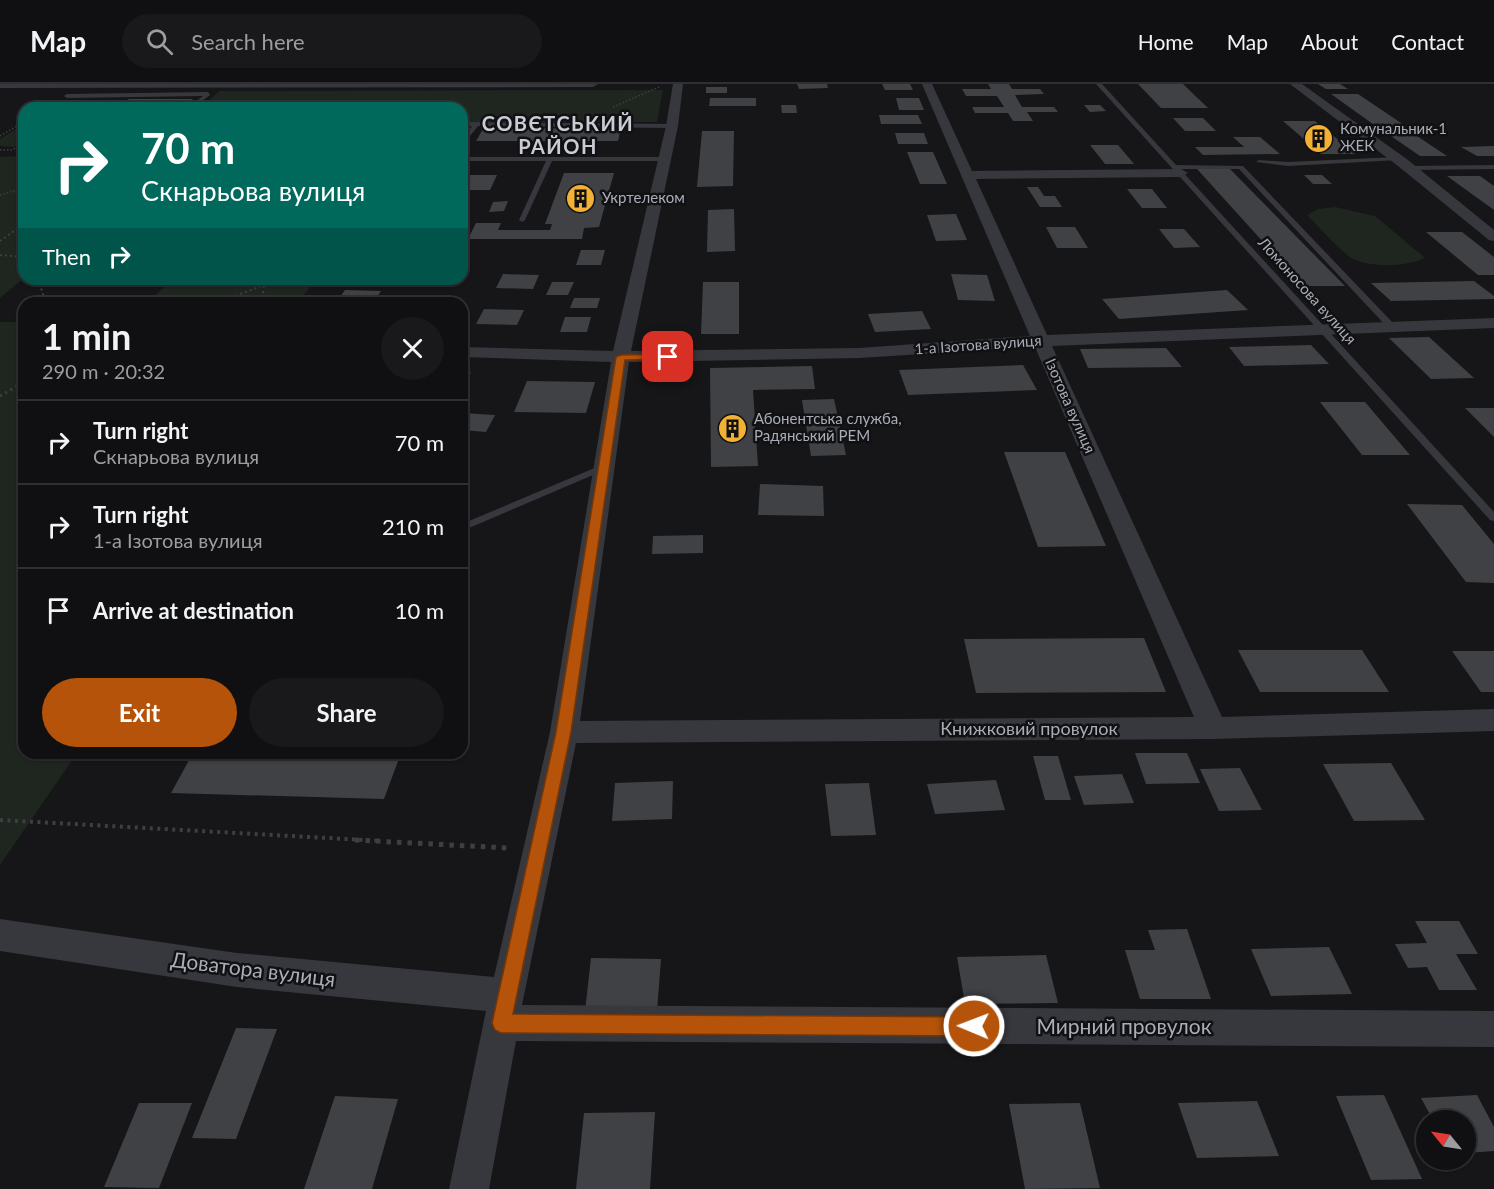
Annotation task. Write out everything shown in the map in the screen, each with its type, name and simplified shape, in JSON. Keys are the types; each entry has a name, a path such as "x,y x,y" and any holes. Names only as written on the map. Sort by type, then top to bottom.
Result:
{"street":[{"path":"0,85 593,84"},
{"name":"Ізотова вулиця","path":"927,84 1213,728"},
{"path":"1295,84 1409,168 1494,237"},
{"path":"469,1189 504,1010 564,732 621,357 665,159 664,131 669,85"},
{"path":"969,175 1178,170"},
{"name":"1-а Ізотова вулиця","path":"468,352 621,357 859,353 1041,341 1494,323"},
{"name":"Книжковий провулок","path":"564,732 1213,728 1494,720"},
{"name":"Доватора вулиця","path":"0,934 504,1010"},
{"name":"Мирний провулок","path":"504,1010 1494,1029"}],"lane":[{"name":"Ломоносова вулиця","path":"1099,84 1494,518"},
{"path":"86,85 67,96 208,94 198,102"},
{"path":"468,124 574,125 664,131"},
{"path":"468,135 476,124"},
{"path":"468,159 665,159"},
{"path":"522,220 550,159"},
{"path":"1259,162 1298,164 1397,159"},
{"path":"1178,170 1241,167 1392,326"},
{"path":"1409,168 1494,167"},
{"path":"468,525 604,467"}],"path":[{"path":"574,125 650,89 669,85"},
{"path":"0,136 18,126"},
{"path":"0,150 12,150 18,146"},
{"path":"0,195 18,190"},
{"path":"0,241 18,228"},
{"path":"0,255 18,256"},
{"path":"233,297 264,285 263,297"},
{"path":"0,396 18,386"},
{"path":"0,820 538,850"}],"shaded area":[{"path":"663,90 657,122 468,122 468,102 206,102 220,91"},
{"path":"18,128 18,145 14,147 0,146 0,139"},
{"path":"18,156 18,283 0,298 0,157"},
{"path":"1335,207 1375,216 1425,258 1397,265 1364,263 1354,260 1307,215 1318,209"},
{"path":"166,285 312,285 302,297 154,297"},
{"path":"0,322 18,322 18,759 73,759 0,865"}],"building":[{"path":"797,84 827,84 828,88 799,89"},
{"path":"882,84 910,84 913,90 885,90"},
{"path":"988,84 1009,84 1012,89 1040,89 1044,94 1015,95 1022,107 1054,107 1058,112 1027,112 1033,121 1013,121 1008,113 975,113 972,107 1004,107 997,96 966,96 962,89 991,89"},
{"path":"1138,84 1183,84 1208,108 1161,108"},
{"path":"1318,84 1340,84 1348,89 1326,89"},
{"path":"706,87 727,87 727,93 706,93"},
{"path":"1331,94 1358,94 1407,127 1377,127"},
{"path":"710,98 756,98 756,106 709,106"},
{"path":"896,98 919,98 924,110 899,110"},
{"path":"129,99 193,99 188,102 124,102"},
{"path":"781,105 796,105 797,113 782,113"},
{"path":"1084,105 1100,105 1106,111 1090,112"},
{"path":"879,115 918,115 922,124 881,124"},
{"path":"1173,118 1203,118 1216,131 1185,131"},
{"name":"Комунальник-1 ЖЕК","path":"1283,121 1315,121 1356,154 1321,154"},
{"path":"621,128 618,141 476,141 483,129"},
{"path":"702,131 734,131 733,186 697,187"},
{"path":"895,133 924,133 928,144 898,144"},
{"path":"1388,134 1414,134 1447,156 1420,156"},
{"path":"1233,137 1260,137 1280,154 1203,155 1195,147 1244,147"},
{"path":"1090,145 1118,145 1134,164 1105,164"},
{"path":"1494,146 1494,156 1477,156 1461,147"},
{"path":"907,152 933,152 947,184 920,184"},
{"path":"1197,169 1230,169 1345,286 1303,286"},
{"name":"Укртелеком","path":"564,173 614,173 599,227 584,228 582,239 468,239 476,223 501,223 498,230 550,230 552,224 545,224"},
{"path":"468,175 497,175 490,190 468,190"},
{"path":"1304,175 1322,175 1332,184 1313,184"},
{"path":"1447,176 1480,176 1494,186 1494,210"},
{"path":"1027,187 1038,187 1044,196 1055,196 1062,207 1040,207"},
{"path":"1127,189 1152,189 1167,208 1142,208"},
{"path":"508,201 504,211 489,212 493,202"},
{"path":"734,209 735,251 707,252 708,210"},
{"path":"956,214 967,240 936,241 927,215"},
{"path":"1046,227 1075,227 1088,248 1057,248"},
{"path":"1159,229 1184,229 1200,247 1174,248"},
{"path":"1426,232 1462,232 1494,257 1494,275 1478,275"},
{"path":"581,250 605,250 601,265 576,265"},
{"path":"503,274 539,275 533,289 496,288"},
{"path":"951,274 987,275 995,301 958,300"},
{"path":"1474,281 1494,296 1494,299 1391,301 1371,283"},
{"path":"552,282 574,282 568,295 546,295"},
{"path":"703,282 739,282 739,334 701,334"},
{"path":"345,290 381,291 377,297 340,297"},
{"path":"1227,290 1248,310 1119,319 1102,299"},
{"path":"574,298 600,298 597,308 570,308"},
{"path":"484,309 524,310 517,325 476,324"},
{"path":"922,311 931,329 875,332 868,314"},
{"path":"565,317 591,317 587,332 560,332"},
{"path":"1429,337 1474,378 1431,379 1389,338"},
{"path":"1311,345 1329,364 1244,366 1229,347"},
{"path":"1166,348 1182,367 1088,368 1080,349"},
{"path":"1023,365 1037,390 908,395 899,370"},
{"name":"Абонентська служба, Радянський РЕМ","path":"812,366 815,389 753,390 758,466 711,467 710,368"},
{"path":"527,381 595,382 586,413 514,412"},
{"path":"834,399 846,455 811,456 802,400"},
{"path":"1320,402 1365,402 1410,455 1362,455"},
{"path":"1465,408 1494,408 1494,437"},
{"path":"468,413 495,415 486,432 468,430"},
{"path":"1004,452 1065,452 1106,546 1038,547"},
{"path":"760,484 823,486 824,516 758,515"},
{"path":"1407,504 1462,505 1494,544 1494,583 1466,582"},
{"path":"703,535 703,553 652,554 653,536"},
{"path":"1144,638 1166,692 976,693 964,639"},
{"path":"1238,650 1362,650 1389,692 1260,692"},
{"path":"1452,651 1494,651 1494,692 1481,692"},
{"path":"1135,753 1187,753 1200,783 1146,784"},
{"path":"1033,756 1058,756 1071,800 1045,800"},
{"path":"190,759 399,759 384,799 171,793"},
{"path":"1391,763 1425,820 1354,821 1323,764"},
{"path":"1240,768 1262,810 1219,811 1200,769"},
{"path":"1122,774 1134,803 1084,805 1074,776"},
{"path":"996,780 1005,810 935,814 927,784"},
{"path":"673,781 672,819 612,821 615,783"},
{"path":"869,783 876,835 831,836 825,784"},
{"path":"1415,921 1459,921 1478,954 1456,954 1477,990 1439,990 1427,967 1408,968 1395,944 1427,943"},
{"path":"1187,929 1211,999 1140,999 1125,950 1155,950 1148,930"},
{"path":"1329,947 1352,994 1271,996 1251,949"},
{"path":"1046,955 1058,1003 965,1004 957,957"},
{"path":"591,958 661,959 657,1011 585,1011"},
{"path":"236,1028 277,1029 236,1139 192,1138"},
{"path":"1384,1095 1422,1179 1371,1180 1336,1096"},
{"path":"1477,1095 1494,1127 1494,1151 1476,1152 1476,1110 1428,1110 1421,1098"},
{"path":"335,1096 398,1099 372,1189 304,1189"},
{"path":"1257,1101 1279,1156 1197,1158 1178,1103"},
{"path":"139,1103 192,1103 159,1188 104,1187"},
{"path":"1080,1103 1100,1188 1025,1189 1009,1104"},
{"path":"655,1112 650,1189 576,1189 584,1113"}],"place":[{"name":"Комунальник-1 ЖЕК","path":"1319,138"},
{"name":"Укртелеком","path":"581,198"},
{"name":"Абонентська служба, Радянський РЕМ","path":"733,428"}],"district":[{"name":"СОВЄТСЬКИЙ РАЙОН","path":"558,136"}],"route":[{"path":"668,357 621,357 564,732 501,1023 974,1026"}]}
